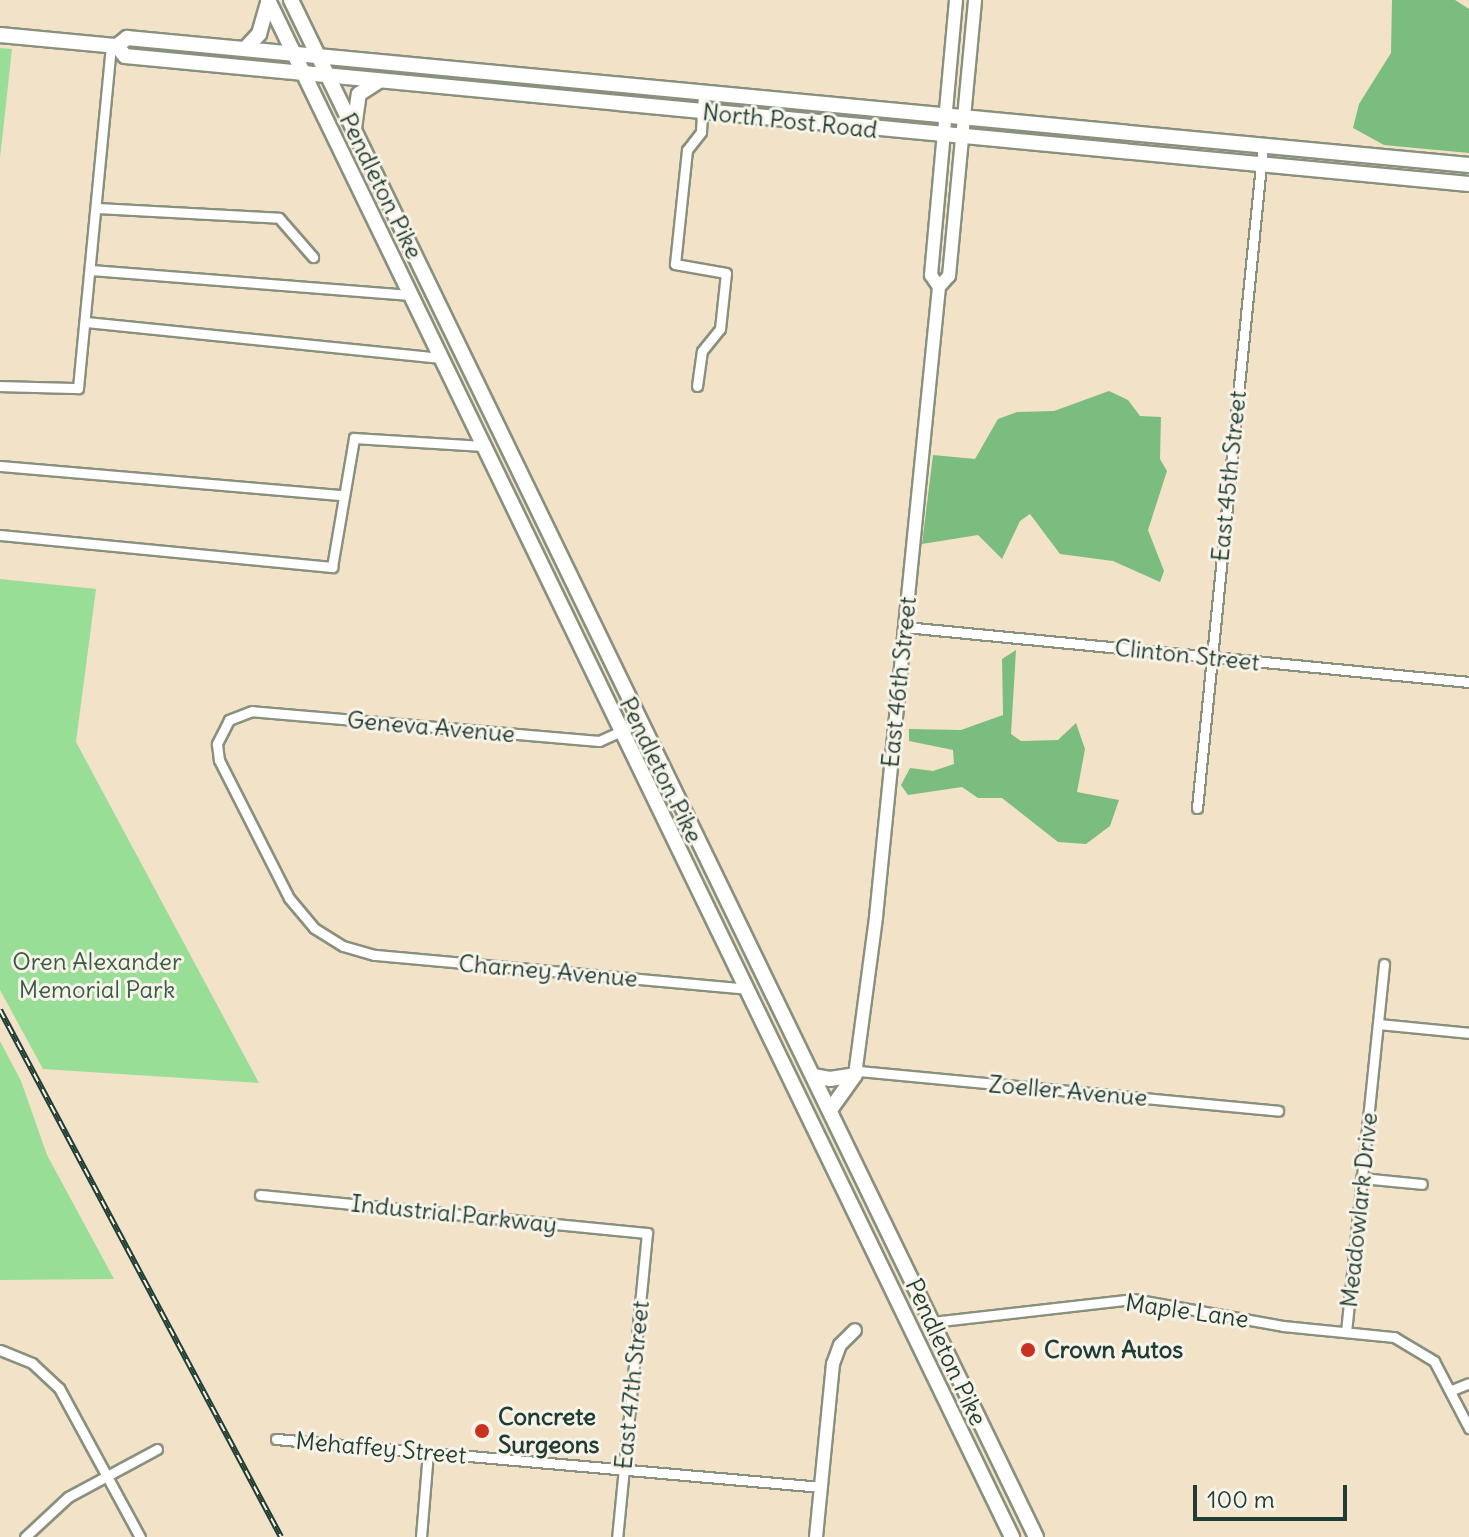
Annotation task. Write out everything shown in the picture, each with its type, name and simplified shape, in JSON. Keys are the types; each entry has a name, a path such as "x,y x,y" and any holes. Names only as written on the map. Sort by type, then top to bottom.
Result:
{"main road":[{"name":"Pendleton Pike","path":"291,0 1036,1537"},
{"name":"Pendleton Pike","path":"268,1 1012,1537"},
{"path":"245,49 259,34 268,1"},
{"name":"North Post Road","path":"0,35 114,46 125,56 301,74 1469,184"},
{"name":"North Post Road","path":"114,46 127,38 1469,165"},
{"path":"354,132 359,94 379,81"},
{"path":"813,1076 830,1079 856,1073"},
{"path":"830,1110 856,1073"}],"street":[{"name":"East 46th Street","path":"939,287 931,275 956,0"},
{"name":"East 46th Street","path":"856,1073 939,287 949,276 975,0"},
{"path":"0,386 78,388 114,46"},
{"path":"697,386 702,351 720,329 726,273 675,264 687,150 697,142 703,93"},
{"name":"East 45th Street","path":"1197,808 1263,145"},
{"path":"97,208 279,218 313,257"},
{"path":"91,270 410,295"},
{"path":"86,322 441,358"},
{"path":"0,535 332,567 341,495 354,438 483,446"},
{"path":"0,466 341,495"},
{"name":"Clinton Street","path":"905,627 1469,682"},
{"name":"Geneva Avenue","path":"224,726 238,714 256,711 599,741 639,723"},
{"name":"Charney Avenue","path":"224,726 217,744 219,760 287,894 314,928 350,949 375,955 747,989"},
{"name":"Meadowlark Drive","path":"1384,964 1346,1332 1394,1337 1416,1346 1434,1361 1452,1390 1469,1428"},
{"path":"1378,1024 1469,1033"},
{"name":"Zoeller Avenue","path":"856,1073 1278,1111"},
{"path":"1361,1178 1422,1184"},
{"name":"Industrial Parkway","path":"260,1195 647,1233"},
{"name":"East 47th Street","path":"617,1537 647,1233"},
{"name":"Maple Lane","path":"932,1322 1133,1299 1346,1332"},
{"path":"816,1537 833,1364 840,1345 855,1330"},
{"path":"0,1350 32,1363 59,1388 140,1537"},
{"path":"1452,1390 1469,1383"},
{"name":"Mehaffey Street","path":"276,1439 821,1487"},
{"path":"25,1537 52,1508 157,1449"},
{"path":"421,1537 428,1452"}],"green space":[{"path":"1392,0 1455,0 1469,9 1469,153 1384,145 1353,128 1359,104 1391,53"},
{"path":"0,48 12,49 0,158"},
{"path":"1109,391 1128,400 1140,416 1161,417 1160,459 1167,471 1148,530 1164,571 1160,582 1113,561 1060,554 1030,514 1020,521 1002,559 978,535 922,544 933,455 975,459 998,419 1017,412 1054,411"},
{"name":"Oren Alexander Memorial Park","path":"0,579 96,589 76,742 259,1083 43,1069 0,990"},
{"path":"1016,650 1011,734 1021,741 1058,740 1076,723 1085,749 1077,792 1119,800 1110,826 1086,844 1058,842 1002,798 978,798 962,787 908,795 901,785 910,768 933,771 954,764 953,750 909,741 909,729 961,730 1003,715 1002,659"},
{"path":"0,1041 21,1081 47,1155 114,1279 0,1280"}],"railway":[{"path":"0,1010 281,1537"}],"place":[{"name":"Crown Autos","path":"1028,1350"},
{"name":"Concrete Surgeons","path":"482,1431"}]}
